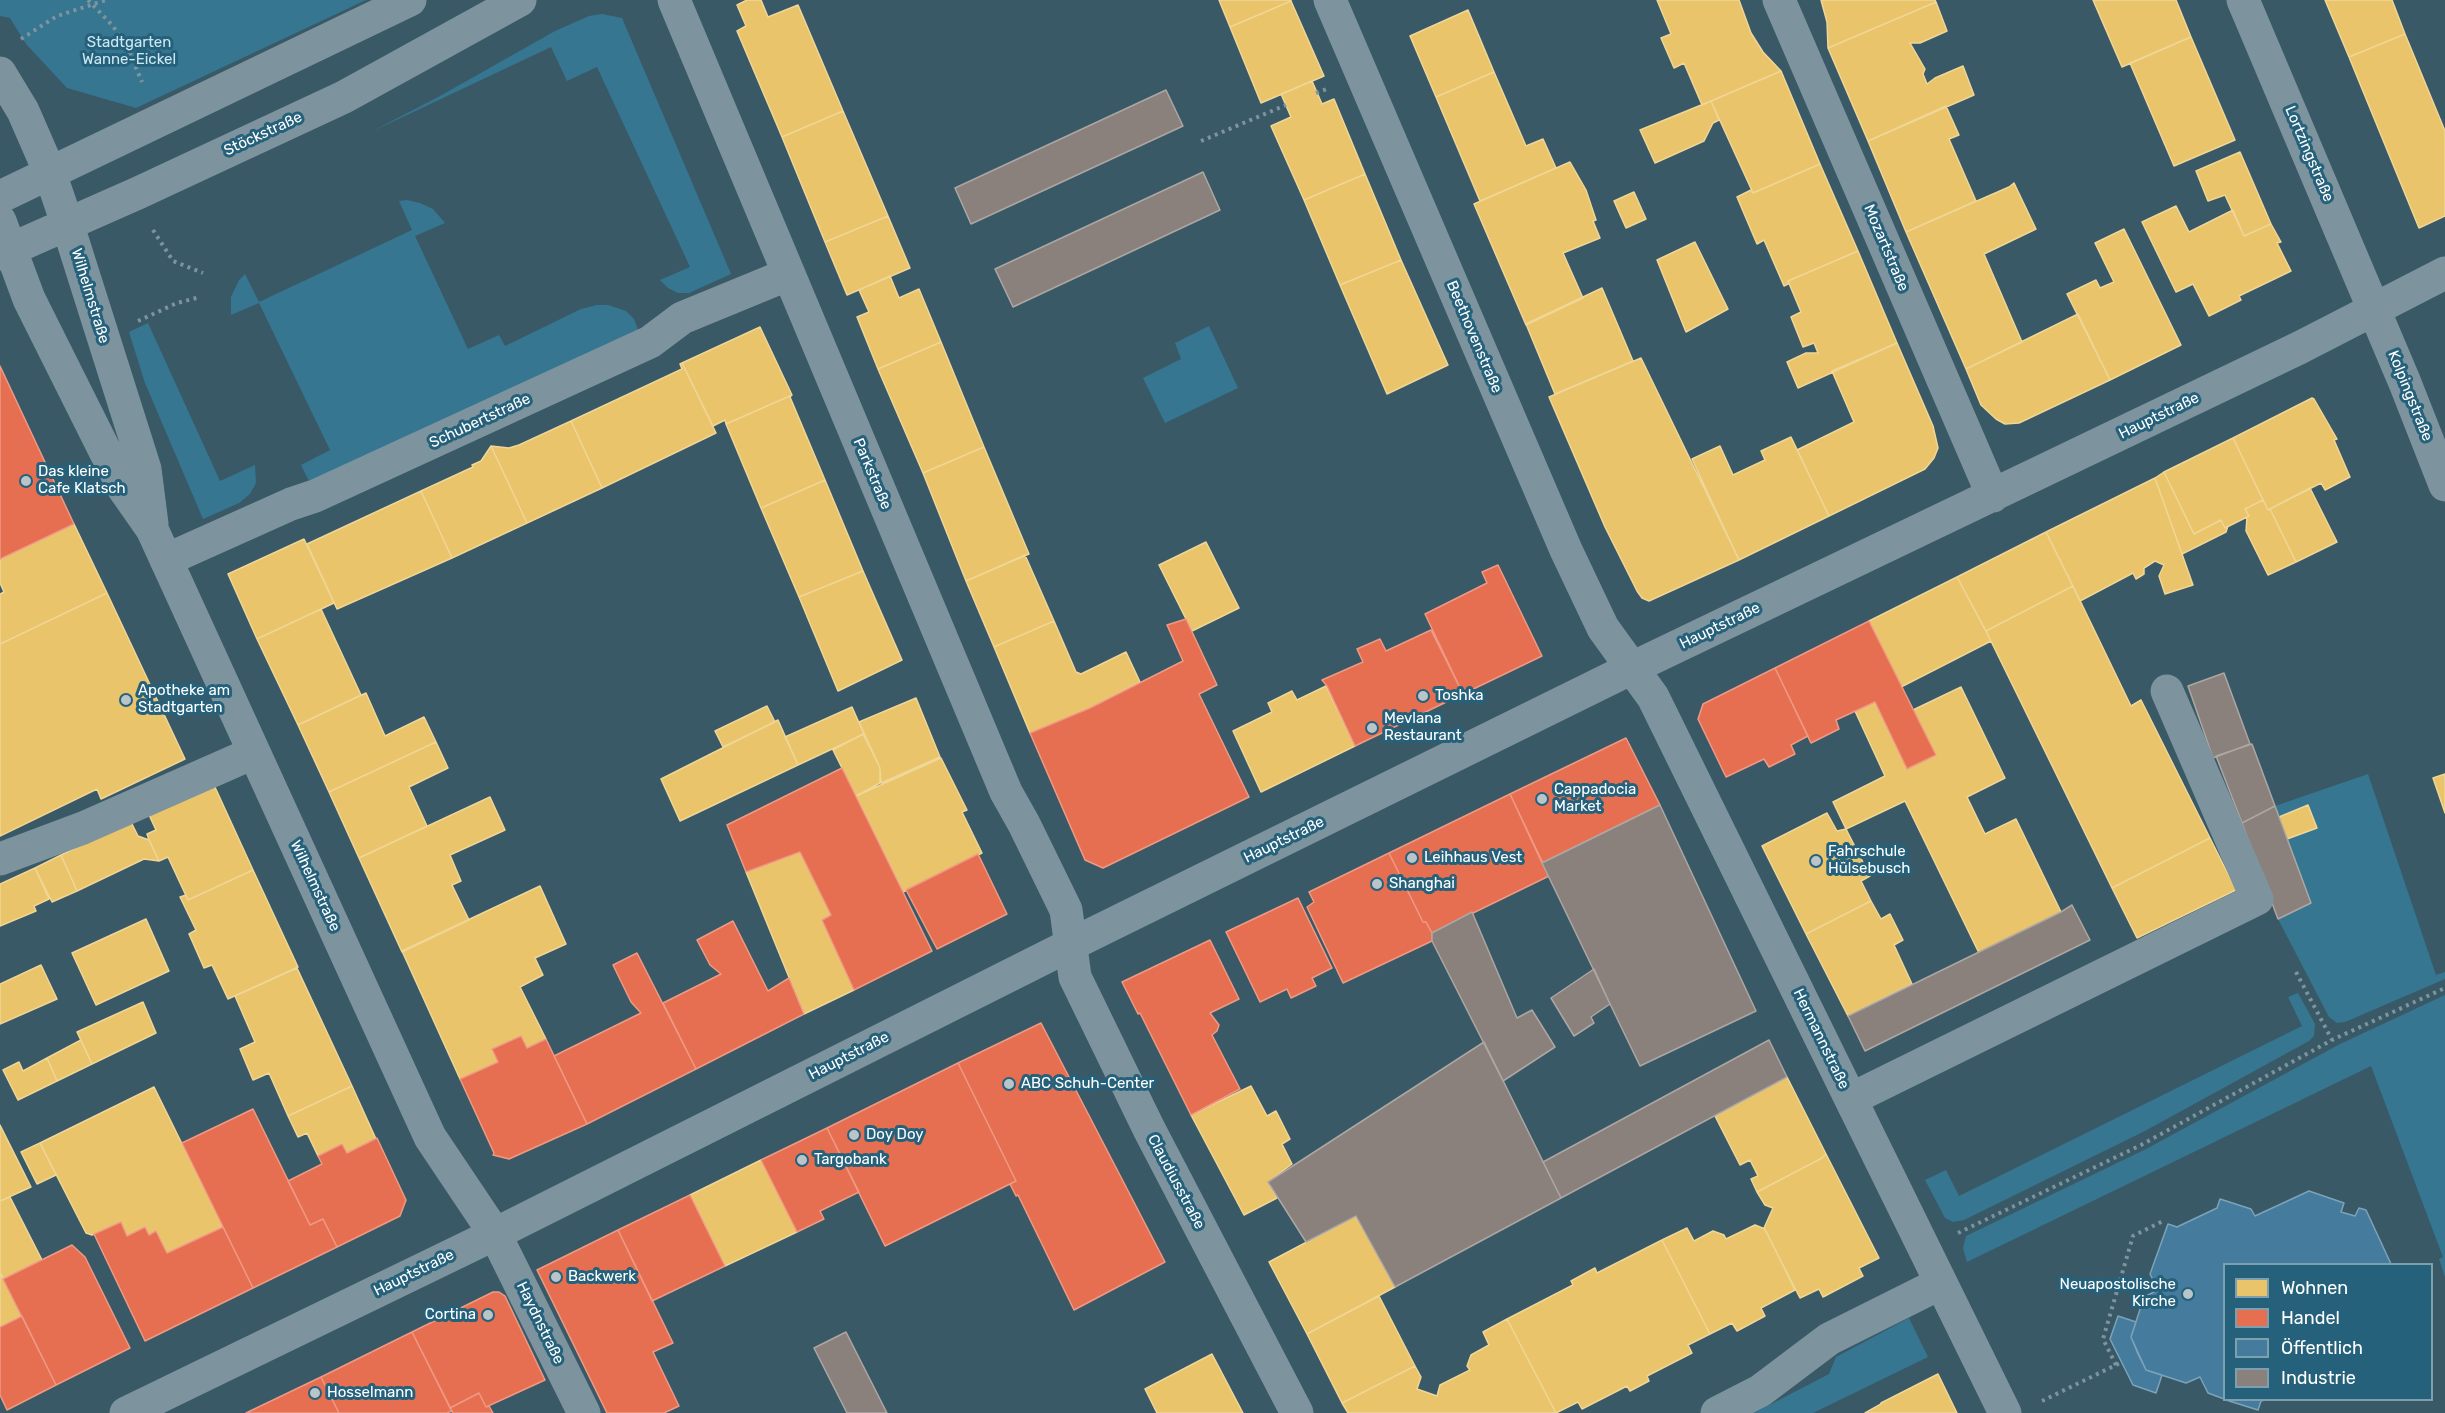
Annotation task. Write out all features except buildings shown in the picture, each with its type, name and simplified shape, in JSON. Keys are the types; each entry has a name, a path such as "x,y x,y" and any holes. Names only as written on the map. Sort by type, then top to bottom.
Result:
{"street":[{"path":"0,197 410,0"},
{"name":"Stöckstraße","path":"4,242 68,225 344,97 520,0"},
{"name":"Parkstraße","path":"674,0 1006,792 1066,910 1070,945"},
{"name":"Beethovenstraße","path":"1330,0 1566,550 1603,628 1632,668"},
{"name":"Mozartstraße","path":"1779,0 1993,496"},
{"name":"Lortzingstraße","path":"2243,0 2374,308"},
{"name":"Wilhelmstraße","path":"0,73 23,111 50,173 68,225 145,470 152,529"},
{"name":"Wilhelmstraße","path":"4,242 29,299 124,489 152,529 429,1137 495,1234"},
{"name":"Hauptstraße","path":"126,1413 495,1234 1070,945 1632,668 2307,344 2445,273"},
{"name":"Schubertstraße","path":"166,560 291,504 315,496 650,342 682,318 789,274"},
{"name":"Kolpingstraße","path":"2374,308 2445,485"},
{"name":"Hermannstraße","path":"1632,668 1653,697 2005,1413"},
{"path":"1851,1099 2257,899 2167,691"},
{"path":"0,859 83,828 253,753"},
{"name":"Claudiusstraße","path":"1070,945 1075,977 1080,988 1149,1129 1297,1413"},
{"name":"Haydnstraße","path":"495,1234 584,1413"},
{"path":"1717,1413 1760,1391 1829,1339 1941,1283"}],"path":[{"path":"19,40 57,16 89,2 106,0"},
{"path":"89,2 113,26 129,51 142,82"},
{"path":"1201,141 1286,105"},
{"path":"152,227 156,237 173,261 203,273"},
{"path":"102,337 177,303 200,297"},
{"path":"2296,972 2332,1040"},
{"path":"1924,1249 2141,1145 2332,1040 2445,988"},
{"path":"2116,1365 2103,1339 2133,1236 2163,1221"},
{"path":"2036,1404 2122,1362"}],"green space":[{"name":"Stadtgarten Wanne-Eickel","path":"0,0 366,0 136,108 67,88 26,44 10,18 0,16"},
{"path":"602,14 622,18 731,274 689,293 678,293 668,288 660,280 690,267 597,67 567,81 551,47 371,132 555,31 589,16"},
{"path":"407,200 433,209 445,223 415,236 468,349 499,335 505,346 581,309 597,305 608,305 626,311 634,319 640,335 312,487 301,465 330,450 259,303 231,315 231,297 239,280 245,274 259,302 412,230 399,201"},
{"path":"148,323 220,481 255,465 256,483 250,494 239,503 203,519 145,383 129,332"},
{"path":"1209,326 1238,388 1165,423 1143,378 1181,359 1175,343"},
{"path":"2368,774 2436,975 2445,972 2445,979 2345,1022 2337,1023 2329,1017 2278,919 2311,903 2275,806"},
{"path":"2298,993 2315,1024 2314,1036 2309,1041 2145,1131 1964,1220 1953,1222 1945,1218 1925,1180 1946,1170 1959,1196 2302,1026 2288,997"},
{"path":"2445,995 2445,1277 2439,1259 2443,1257 2371,1066 1967,1262 1963,1248 1966,1236 2146,1149 2340,1044"},
{"path":"1909,1318 1928,1357 1813,1413 1754,1413 1829,1374 1836,1357"}],"place":[{"name":"Das kleine Cafe Klatsch","path":"26,481"},
{"name":"Toshka","path":"1423,696"},
{"name":"Apotheke am Stadtgarten","path":"126,700"},
{"name":"Mevlana Restaurant","path":"1372,728"},
{"name":"Cappadocia Market","path":"1542,799"},
{"name":"Leihhaus Vest","path":"1412,858"},
{"name":"Fahrschule Hülsebusch","path":"1816,861"},
{"name":"Shanghai","path":"1377,884"},
{"name":"ABC Schuh-Center","path":"1009,1084"},
{"name":"Doy Doy","path":"854,1135"},
{"name":"Targobank","path":"802,1160"},
{"name":"Backwerk","path":"556,1277"},
{"name":"Neuapostolische Kirche","path":"2188,1294"},
{"name":"Cortina","path":"488,1315"},
{"name":"Hosselmann","path":"315,1393"}]}
